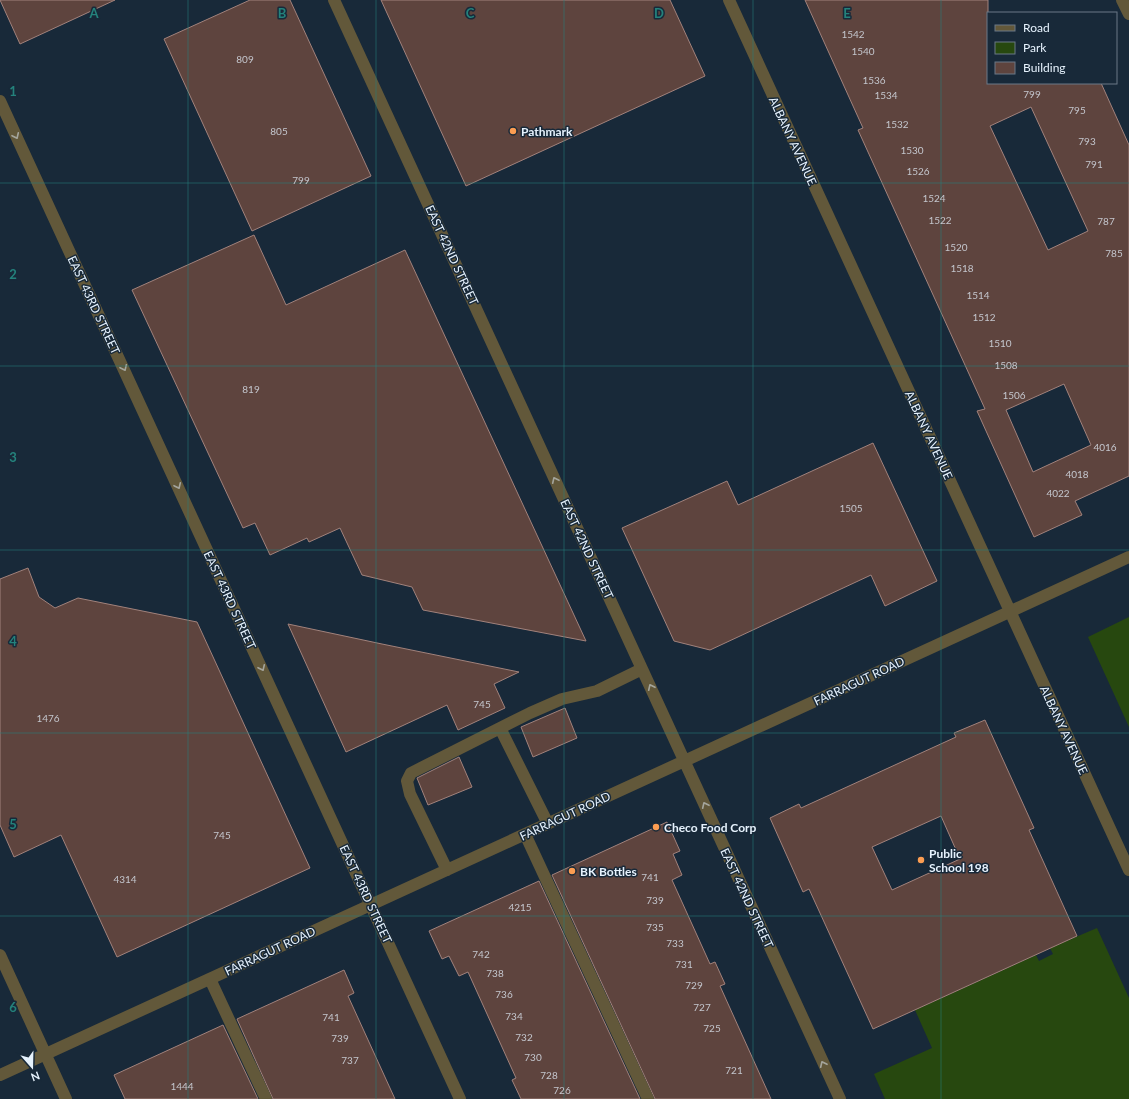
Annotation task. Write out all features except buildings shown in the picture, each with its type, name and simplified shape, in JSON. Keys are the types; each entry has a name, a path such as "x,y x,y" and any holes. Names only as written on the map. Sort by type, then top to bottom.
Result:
{"street":[{"name":"EAST 42ND STREET","path":"334,0 840,1099"},
{"name":"ALBANY AVENUE","path":"729,0 1129,870"},
{"path":"1122,0 1129,14"},
{"name":"EAST 43RD STREET","path":"0,100 460,1099"},
{"name":"FARRAGUT ROAD","path":"0,1075 1129,557"},
{"path":"447,870 410,794 407,781 411,773 500,728 562,699 597,691 642,669"},
{"path":"500,728 548,824"},
{"path":"525,834 648,1099"},
{"path":"0,955 66,1099"},
{"path":"210,979 266,1099"}],"green space":[{"path":"1129,617 1129,727 1088,637"},
{"path":"1097,928 1129,998 1129,1099 885,1099 874,1074 932,1048 915,1010 1036,955 1039,961 1053,954 1050,948"}],"place":[{"name":"Pathmark","path":"513,131"},
{"name":"Checo Food Corp","path":"656,827"},
{"name":"Public School 198","path":"921,860"},
{"name":"BK Bottles","path":"572,871"}]}
